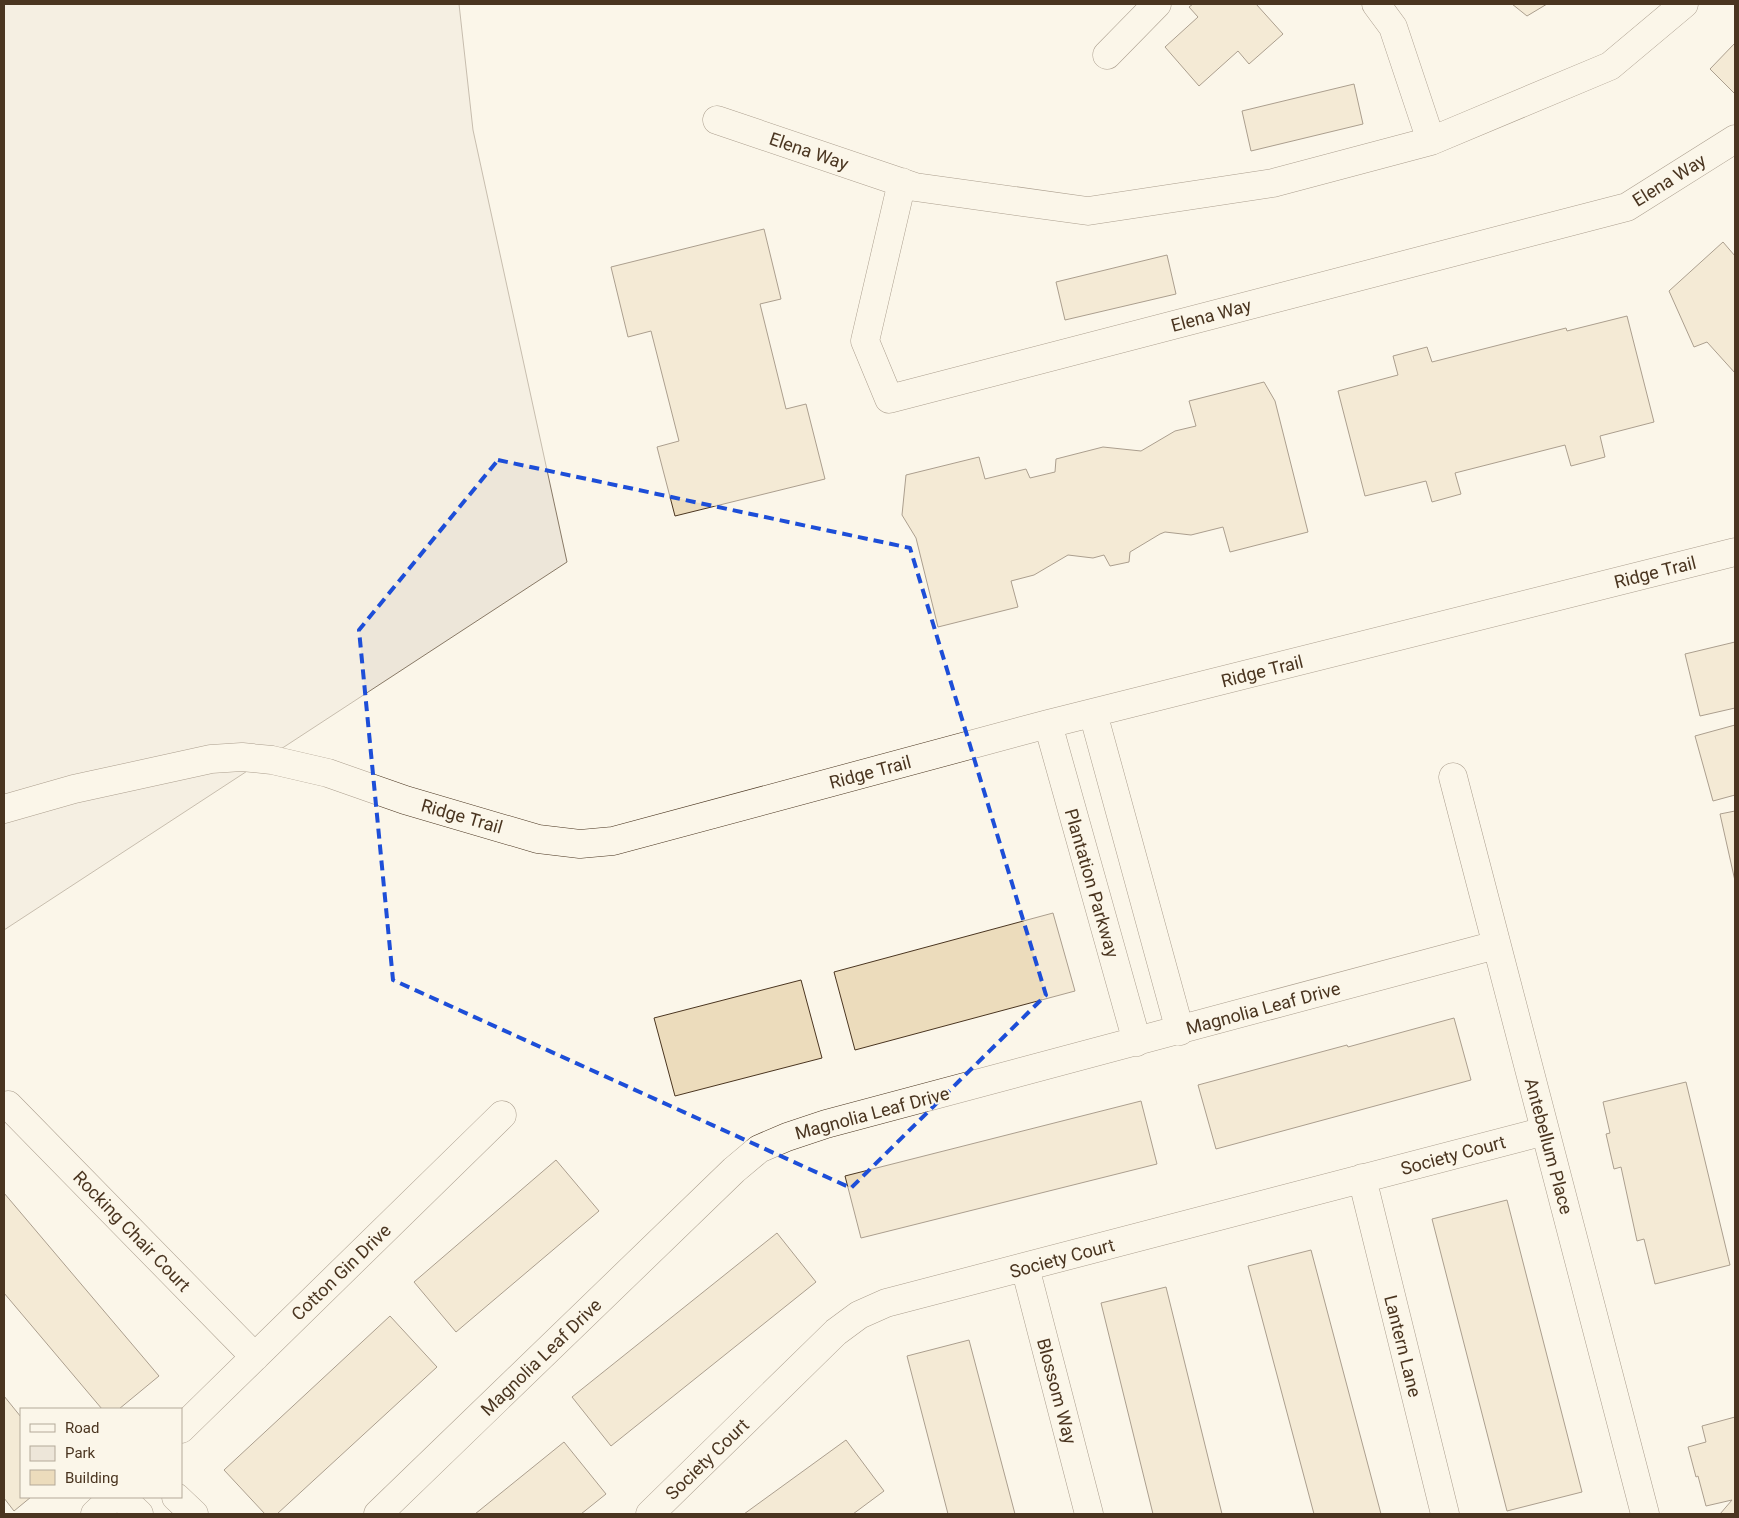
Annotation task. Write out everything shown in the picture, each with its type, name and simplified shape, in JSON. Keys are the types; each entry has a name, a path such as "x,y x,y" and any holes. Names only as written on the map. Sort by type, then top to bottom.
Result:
{"street":[{"path":"1107,55 1157,4"},
{"path":"1376,4 1393,27 1431,141"},
{"name":"Elena Way","path":"717,120 915,187 1088,211 1273,183 1431,141 1610,66 1684,4"},
{"name":"Elena Way","path":"902,182 865,341 889,399 1627,207 1735,139"},
{"name":"Ridge Trail","path":"4,809 74,789 211,759 242,757 272,760 328,773 405,800 538,838 580,844 613,841 1048,724 1735,552"},
{"path":"1093,713 1180,1031"},
{"name":"Plantation Parkway","path":"1048,724 1137,1042"},
{"name":"Antebellum Place","path":"1453,777 1645,1514"},
{"name":"Magnolia Leaf Drive","path":"378,1514 759,1148 787,1136 826,1124 1180,1031 1496,945"},
{"name":"Rocking Chair Court","path":"8,1104 255,1357"},
{"name":"Cotton Gin Drive","path":"182,1429 502,1115"},
{"name":"Society Court","path":"650,1514 836,1332 859,1315 886,1303 1545,1131"},
{"name":"Lantern Lane","path":"1362,1178 1445,1514"},
{"name":"Blossom Way","path":"1025,1268 1090,1514"},
{"path":"95,1514 112,1498"},
{"path":"123,1498 139,1514"},
{"path":"177,1498 194,1514"}],"highlighted area":[{"path":"498,460 910,548 1046,995 851,1188 393,980 359,630"}],"green space":[{"path":"4,4 459,4 473,130 567,562 4,930"}],"building":[{"path":"1193,4 1256,4 1283,34 1249,64 1238,51 1199,86 1165,47 1198,17 1189,7"},
{"path":"1512,4 1547,4 1527,16"},
{"path":"1735,43 1735,94 1710,69"},
{"path":"1354,84 1363,124 1251,151 1242,111"},
{"path":"764,229 781,299 760,304 786,409 806,404 825,479 675,516 657,447 679,441 651,331 628,337 611,267"},
{"path":"1723,242 1735,256 1735,373 1707,342 1694,347 1669,291"},
{"path":"1167,255 1176,294 1065,320 1056,282"},
{"path":"1627,316 1654,422 1600,436 1605,457 1571,466 1565,445 1455,473 1461,494 1432,502 1426,481 1365,496 1338,391 1398,375 1393,356 1427,347 1432,362 1566,328 1567,331"},
{"path":"1264,382 1275,401 1308,532 1230,552 1223,527 1191,535 1165,532 1130,552 1129,562 1110,566 1104,555 1093,558 1068,555 1034,575 1011,581 1018,607 938,627 916,538 902,515 906,475 979,457 985,479 1026,469 1030,478 1055,472 1056,459 1103,447 1141,451 1175,431 1196,426 1189,401"},
{"path":"1735,642 1735,708 1700,716 1685,654"},
{"path":"1735,725 1735,795 1713,801 1695,736"},
{"path":"1735,811 1735,881 1720,814"},
{"path":"1053,913 1075,991 855,1050 834,972"},
{"path":"801,980 822,1058 675,1096 654,1018"},
{"path":"1454,1018 1471,1080 1216,1149 1198,1085"},
{"path":"1686,1082 1730,1265 1655,1284 1644,1239 1637,1241 1621,1167 1614,1169 1606,1134 1610,1133 1603,1102"},
{"path":"1141,1101 1157,1164 861,1238 845,1176"},
{"path":"556,1160 599,1211 456,1332 414,1282"},
{"path":"4,1193 159,1376 120,1408 101,1408 4,1293"},
{"path":"1507,1200 1582,1492 1507,1511 1432,1219"},
{"path":"777,1233 816,1282 611,1446 572,1397"},
{"path":"1311,1250 1381,1514 1314,1514 1248,1266"},
{"path":"1166,1287 1222,1514 1153,1514 1101,1303"},
{"path":"390,1316 437,1367 277,1514 265,1514 224,1470"},
{"path":"969,1340 1015,1514 948,1514 907,1356"},
{"path":"4,1396 20,1416 20,1498 30,1498 14,1511 4,1498"},
{"path":"1735,1417 1735,1514 1720,1514 1732,1500 1706,1506 1688,1447 1706,1442 1702,1426"},
{"path":"846,1440 884,1491 853,1514 744,1514"},
{"path":"564,1442 606,1494 581,1514 475,1514"}]}
